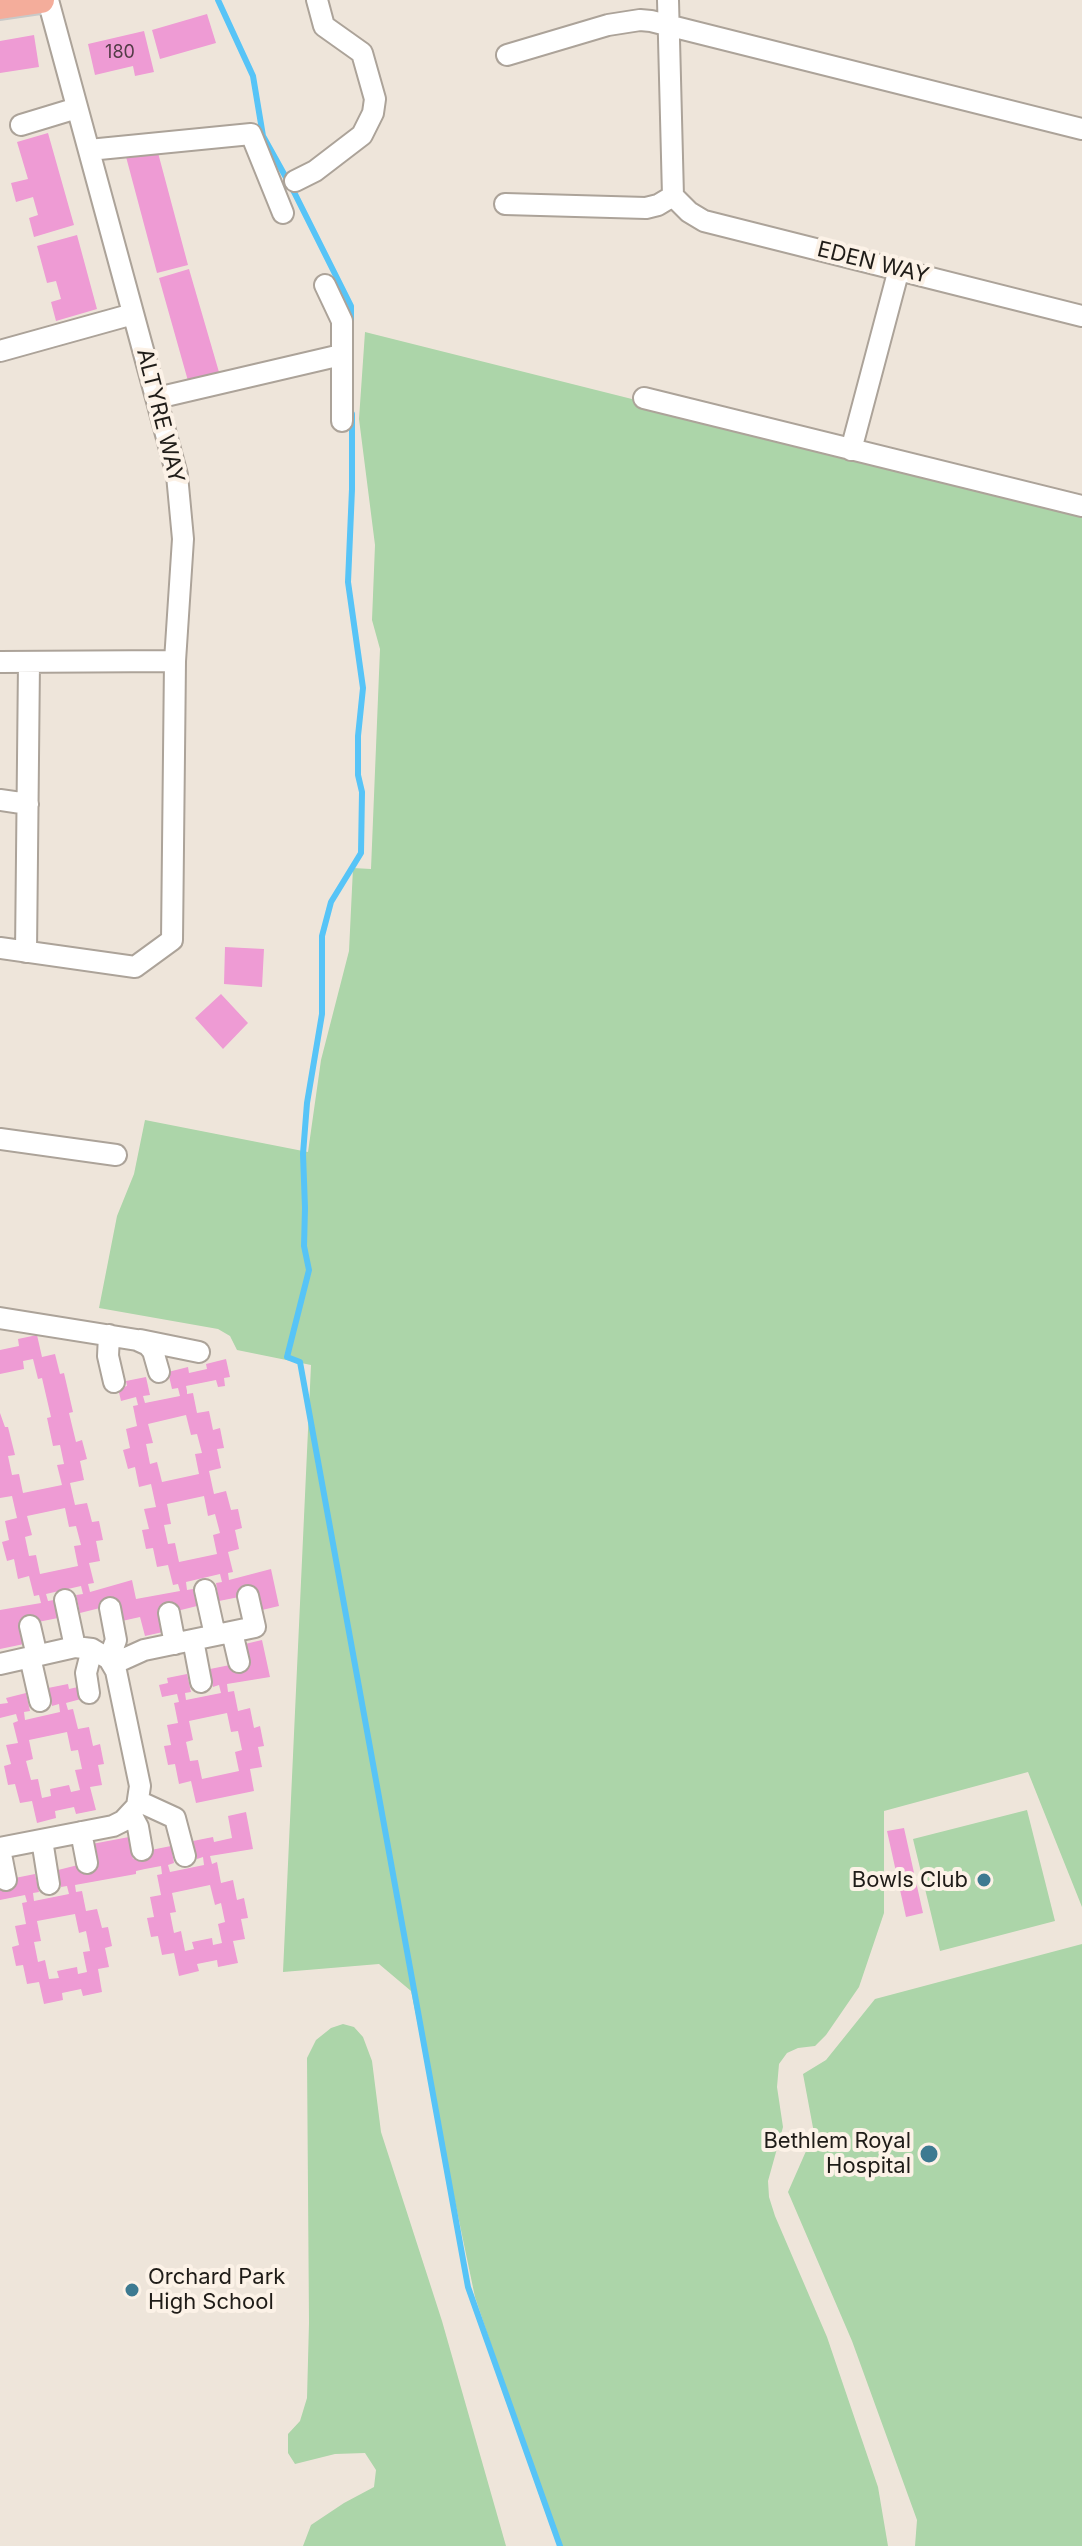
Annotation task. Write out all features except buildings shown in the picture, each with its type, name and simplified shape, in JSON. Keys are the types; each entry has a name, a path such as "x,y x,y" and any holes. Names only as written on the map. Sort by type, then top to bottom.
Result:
{"main road":[{"path":"0,6 41,0"}],"street":[{"name":"ALTYRE WAY","path":"26,952 135,967 172,940 175,661 183,539 177,475 48,0"},
{"path":"295,181 315,171 362,135 373,113 375,99 362,53 324,26 317,0"},
{"path":"505,204 646,208 673,196 668,0"},
{"path":"507,55 618,23 640,20 1082,129"},
{"path":"21,125 77,108"},
{"path":"89,150 251,134 283,213"},
{"name":"EDEN WAY","path":"673,196 689,212 704,221 1082,316"},
{"path":"851,450 899,269"},
{"path":"325,285 342,321 342,421"},
{"path":"0,351 133,314"},
{"path":"157,398 341,355"},
{"path":"644,398 1082,506"},
{"path":"0,662 175,661"},
{"path":"0,948 26,952 29,662"},
{"path":"0,800 28,804"},
{"path":"0,1139 116,1155"},
{"path":"0,1318 199,1352"},
{"path":"109,1335 108,1356 114,1382"},
{"path":"137,1340 153,1351 159,1372"},
{"path":"205,1590 239,1662"},
{"path":"0,1664 34,1656 97,1655 144,1650 255,1627 248,1596"},
{"path":"65,1600 97,1655 139,1775 135,1808 142,1850"},
{"path":"89,1693 86,1673 97,1655 116,1640 110,1608"},
{"path":"169,1613 201,1682"},
{"path":"30,1626 40,1701"},
{"path":"6,1880 0,1849 113,1826 135,1808"},
{"path":"135,1808 175,1818 185,1856"},
{"path":"81,1832 87,1863"},
{"path":"42,1840 49,1884"}],"green space":[{"path":"365,332 1082,512 1082,1907 1028,1772 884,1811 884,1913 859,1987 815,2046 787,2053 779,2064 777,2087 783,2127 768,2181 769,2197 827,2337 878,2487 888,2546 559,2546 475,2297 411,1991 379,1964 283,1972 311,1365 237,1350 230,1336 218,1329 99,1308 117,1216 134,1174 145,1120 308,1152 321,1060 349,951 353,868 371,869 380,649 372,620 375,545 359,419"},
{"name":"Bowls Club","path":"1027,1810 1055,1921 940,1951 913,1839"},
{"name":"Bethlem Royal Hospital","path":"1082,1944 1082,2546 915,2546 917,2520 852,2341 788,2192 814,2133 803,2074 826,2060 875,1999"},
{"path":"343,2024 354,2027 363,2037 372,2061 381,2132 442,2321 506,2546 303,2546 311,2525 374,2487 376,2470 365,2453 335,2454 295,2464 288,2453 288,2434 300,2421 307,2398 307,2058 316,2040 331,2028"}],"waterway":[{"path":"218,0 253,76 263,136 351,306 351,323"},
{"path":"352,414 348,582 363,688 358,736 358,775 362,792 361,853 331,902 322,936 322,1014 307,1103 303,1154 304,1246 309,1270 287,1357 300,1362 468,2287 560,2546"}],"place":[{"name":"Bowls Club","path":"984,1880"},
{"name":"Bethlem Royal Hospital","path":"929,2154"},
{"name":"Orchard Park High School","path":"132,2290"}]}
